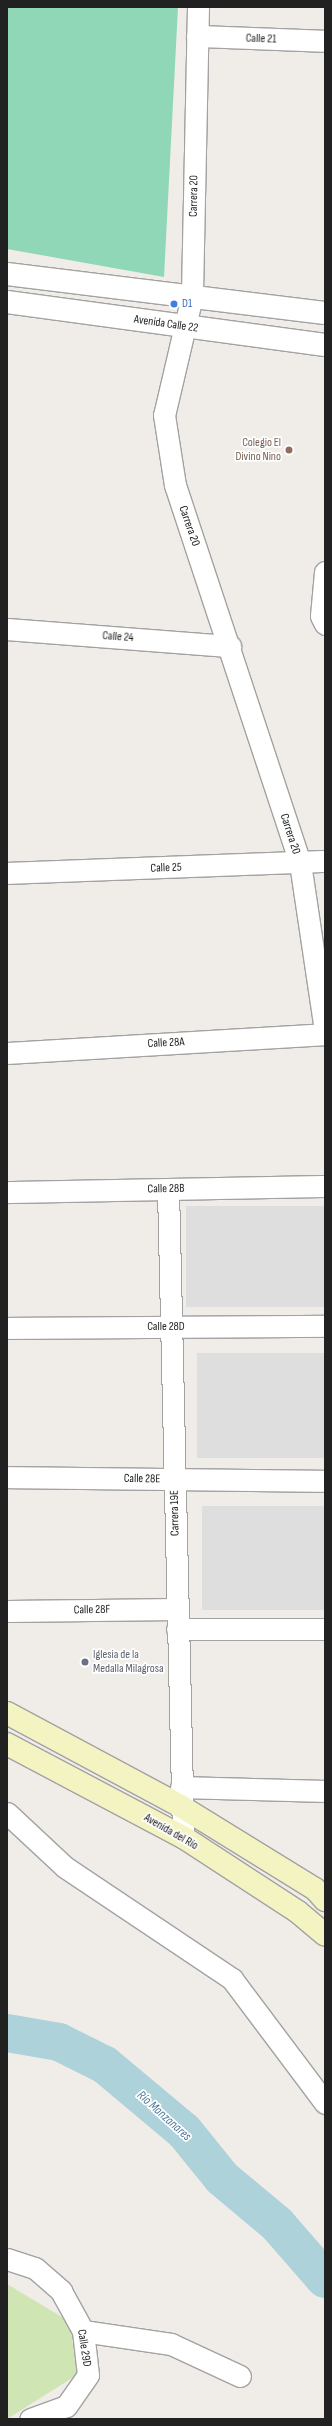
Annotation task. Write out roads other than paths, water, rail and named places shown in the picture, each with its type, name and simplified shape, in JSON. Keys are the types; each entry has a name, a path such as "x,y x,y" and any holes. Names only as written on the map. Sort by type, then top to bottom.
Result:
{"main road":[{"path":"7,1713 181,1797 315,1889 325,1900"},
{"name":"Avenida del Río","path":"7,1744 183,1837 298,1912 325,1935"}],"street":[{"name":"Carrera 20","path":"198,7 192,296 186,327 164,415 175,485 230,646 300,863 325,1033"},
{"name":"Calle 21","path":"197,36 325,41"},
{"path":"7,274 325,313"},
{"name":"Avenida Calle 22","path":"7,302 325,345"},
{"path":"325,572 321,616 325,624"},
{"name":"Calle 24","path":"7,629 230,646"},
{"name":"Calle 25","path":"7,873 325,861"},
{"name":"Calle 28A","path":"7,1053 325,1033"},
{"name":"Calle 28B","path":"7,1192 325,1186"},
{"name":"Carrera 19E","path":"168,1189 183,1837"},
{"name":"Calle 28D","path":"7,1328 325,1326"},
{"name":"Calle 28E","path":"7,1478 325,1481"},
{"name":"Calle 28F","path":"7,1612 177,1619 325,1628"},
{"path":"181,1797 325,1791"},
{"path":"7,1813 65,1867 232,1979 325,2103"},
{"name":"Calle 29D","path":"7,2259 35,2268 61,2291 83,2331 88,2375 66,2406 30,2419"},
{"path":"83,2331 170,2344 240,2376"}],"waterway":[{"name":"Río Manzanares","path":"7,2033 59,2042 105,2065 184,2131 222,2178 277,2224 325,2279"}],"place":[{"name":"D1","path":"174,304"},
{"name":"Colegio El Divino Nino","path":"289,450"},
{"name":"Iglesia de la Medalla Milagrosa","path":"85,1662"}]}
